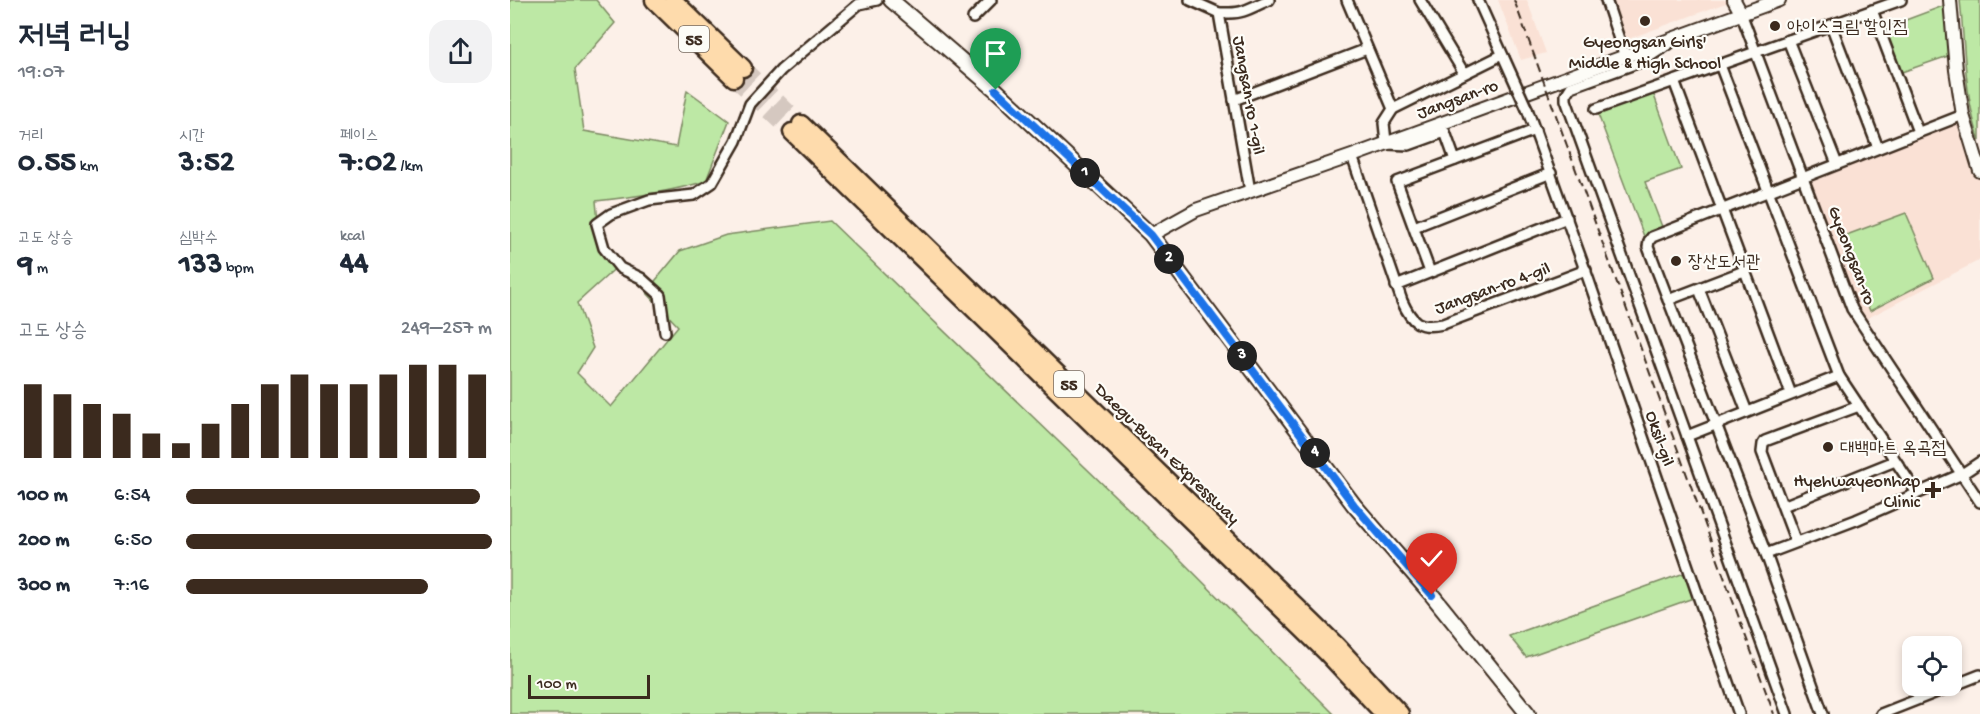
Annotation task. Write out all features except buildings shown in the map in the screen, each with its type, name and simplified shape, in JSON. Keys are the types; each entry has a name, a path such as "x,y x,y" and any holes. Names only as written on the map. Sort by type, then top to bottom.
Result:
{"highway":[{"name":"55","path":"654,0 738,73 673,0"},
{"name":"Daegu-Busan Expressway","path":"796,128 1400,714"},
{"name":"Daegu-Busan Expressway","path":"1332,649 1384,714"}],"main road":[{"path":"891,0 996,90 1151,235 1354,505 1432,595 1528,714"}],"street":[{"path":"665,332 660,295 641,278 620,268 604,248 597,224 611,214 649,200 694,195 712,183 735,141 750,104 781,70 859,4 877,0"},
{"path":"973,18 992,0"},
{"path":"1190,0 1219,14"},
{"path":"1347,0 1393,109"},
{"path":"1420,0 1464,73"},
{"name":"Oksil-gil","path":"1478,0 1527,107 1740,714"},
{"path":"1606,0 1625,57"},
{"name":"Gyeongsan-ro","path":"1734,0 1804,177 1852,309 1980,502"},
{"name":"Jangsan-ro","path":"1151,235 1196,210 1352,156 1779,0"},
{"path":"1596,109 1901,0"},
{"path":"1950,0 1956,70 1963,115 1980,171"},
{"name":"Jangsan-ro 1-gil","path":"1250,191 1219,14 1246,12 1263,1"},
{"path":"1872,10 1918,132"},
{"path":"1831,25 1878,148"},
{"path":"1679,36 1643,61 1570,87 1566,100 1787,714"},
{"path":"1788,40 1837,164"},
{"path":"1234,100 1367,49"},
{"path":"1455,160 1445,132 1409,145 1384,143 1384,123 1393,109 1503,56"},
{"path":"1720,65 1839,376 1917,493"},
{"path":"1674,81 1791,394"},
{"path":"1823,714 1766,554 1648,247 1649,241 1652,237 1963,115"},
{"path":"1430,272 1397,182 1535,130"},
{"name":"Jangsan-ro 4-gil","path":"1352,156 1396,286 1408,314 1416,323 1429,327 1443,324 1586,270"},
{"path":"1414,227 1551,173"},
{"name":"Jangsan-ro 4-gil","path":"1396,286 1567,218"},
{"path":"1668,300 1744,271"},
{"path":"1699,289 1747,412"},
{"path":"1687,436 1839,376"},
{"path":"1797,542 1762,452 1763,444 1859,406"},
{"path":"1783,506 1895,461"},
{"path":"1766,554 1856,520 1962,474 1980,462"},
{"path":"1881,714 1980,675"}],"shaded area":[{"path":"1498,0 1527,0 1546,53 1521,60"},
{"name":"Gyeongsan Girls' Middle & High School","path":"1606,0 1734,0 1620,42"},
{"path":"1963,115 1980,171 1980,260 1860,322 1804,177"}],"green space":[{"path":"510,0 596,0 615,23 575,69 584,131 676,147 687,90 729,121 706,181 652,194 596,201 599,233 620,264 577,303 593,348 577,373 611,407 678,326 646,292 680,251 726,235 830,221 1170,549 1334,714 510,714"},
{"path":"1960,0 1980,0 1980,141 1968,89"},
{"path":"1951,3 1954,54 1896,74 1879,30"},
{"path":"1652,90 1681,169 1645,182 1664,232 1652,237 1648,247 1596,109"},
{"path":"1906,213 1934,278 1870,311 1841,237"},
{"path":"1690,571 1699,596 1526,657 1509,636"}],"tunnel":[{"path":"743,68 801,124"},
{"path":"734,78 792,132"}],"railway":[{"path":"1514,0 1774,714"}],"place":[{"name":"Gyeongsan Girls' Middle & High School","path":"1645,21"},
{"name":"아이스크림 할인점","path":"1775,26"},
{"name":"장산도서관","path":"1676,261"},
{"name":"대백마트 옥곡점","path":"1828,447"},
{"name":"Hyehwayeonhap Clinic","path":"1933,490"}],"route":[{"path":"996,90 1151,235 1354,505 1432,595"}]}
